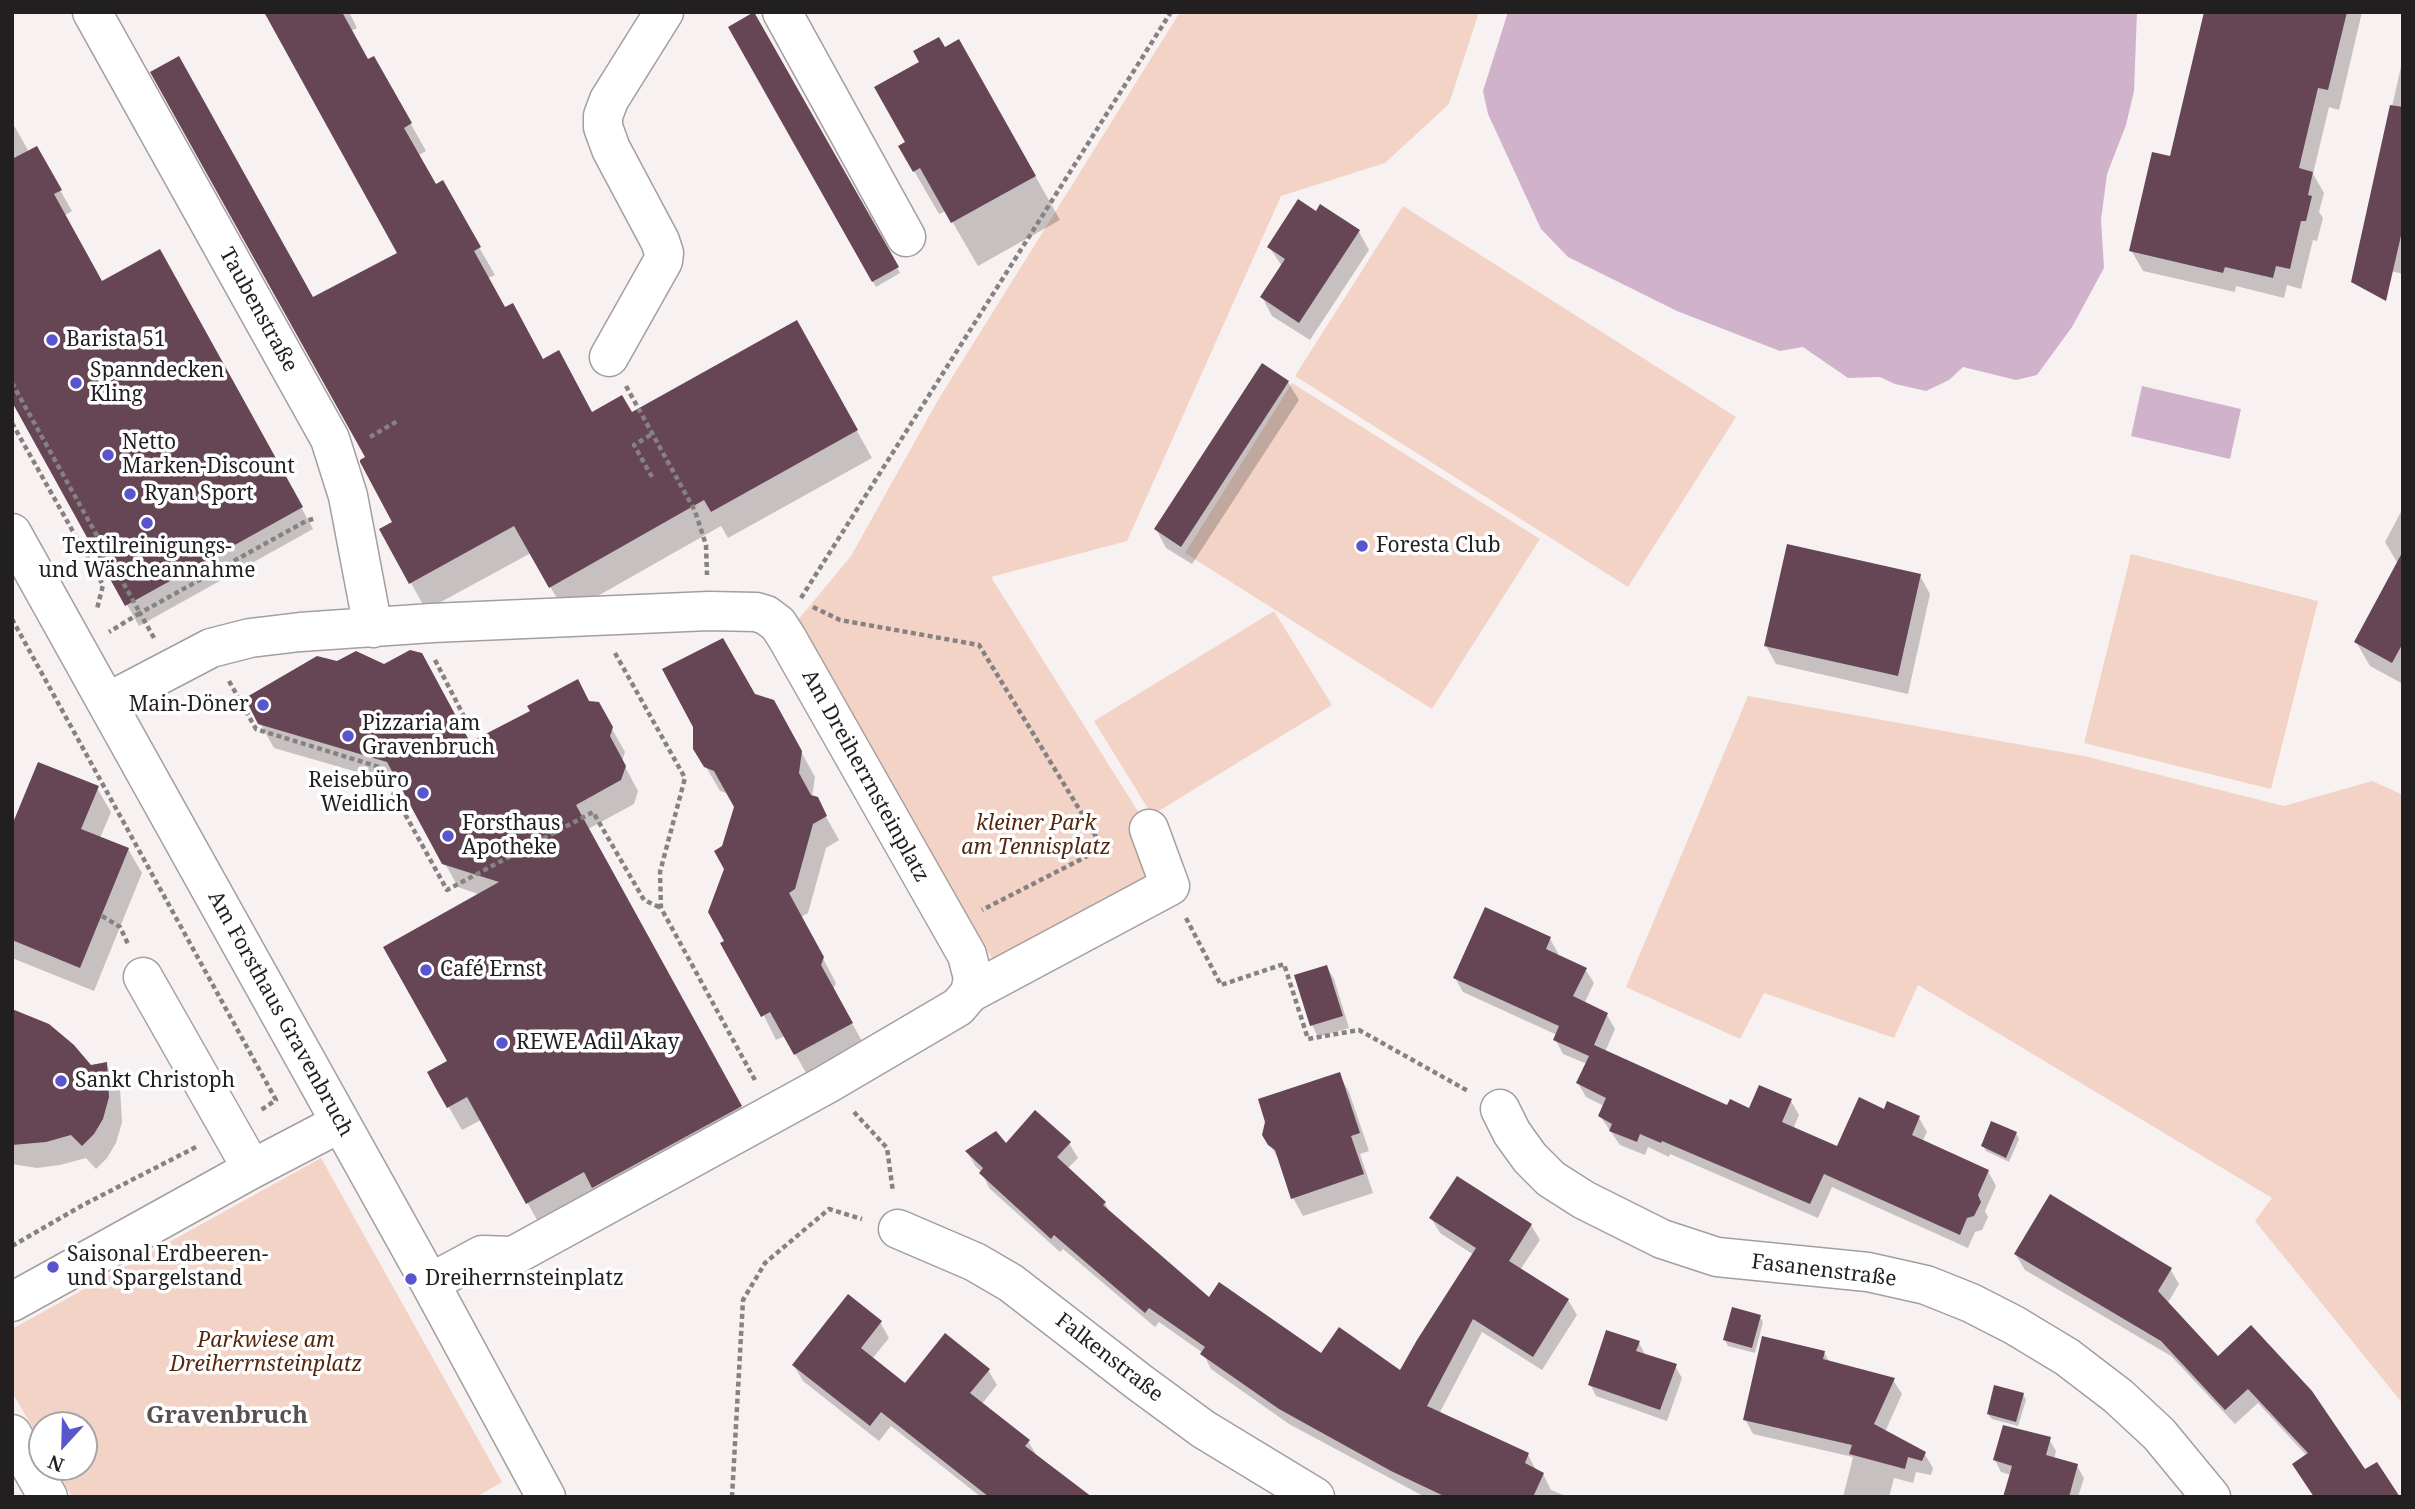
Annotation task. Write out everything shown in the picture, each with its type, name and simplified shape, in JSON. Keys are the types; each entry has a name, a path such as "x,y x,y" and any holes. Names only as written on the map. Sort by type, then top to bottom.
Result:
{"street":[{"name":"Taubenstraße","path":"92,12 330,439 348,496 373,628"},
{"path":"609,357 663,261 664,253 611,149 603,127 603,116 664,12"},
{"path":"782,12 906,236"},
{"name":"Am Forsthaus Gravenbruch","path":"12,533 430,1283 536,1493"},
{"name":"Am Dreiherrnsteinplatz","path":"108,702 211,648 250,638 300,632 417,625 744,610 766,615 778,624 967,955 973,978 970,993"},
{"path":"430,1283 482,1255 513,1256 827,1084 958,1007 970,993 1170,886 1149,829"},
{"path":"143,977 251,1169"},
{"name":"Fasanenstraße","path":"1500,1109 1512,1133 1530,1158 1551,1178 1584,1200 1662,1239 1717,1257 1868,1272 1926,1285 1971,1303 2014,1325 2067,1357 2118,1396 2159,1434 2211,1497"},
{"path":"12,1302 251,1169 340,1123"},
{"name":"Falkenstraße","path":"898,1229 975,1262 1011,1283 1203,1429 1315,1497"},
{"path":"12,1434 48,1497"}],"path":[{"path":"950,926 1102,848 978,645 840,620 800,600 1171,12"},
{"path":"609,357 695,511 706,545 706,557"},
{"path":"12,383 145,623"},
{"path":"376,433 399,420"},
{"path":"12,422 103,585 95,618"},
{"path":"652,477 634,445 653,433"},
{"path":"100,637 306,521"},
{"path":"595,618 685,778 660,872 661,908 773,1113"},
{"path":"12,619 276,1100 230,1130 83,1205 12,1246"},
{"path":"417,625 471,730"},
{"path":"211,648 256,729 379,766 447,890 593,811 644,900 661,908"},
{"path":"1170,886 1221,985 1284,964 1308,1039 1359,1030 1500,1109"},
{"path":"732,1497 743,1300 765,1263 829,1209 898,1229 887,1148 827,1084"}],"green space":[{"name":"kleiner Park am Tennisplatz","path":"1180,12 1479,12 1449,104 1385,163 1281,196 1127,541 991,577 1149,829 1170,886 1002,976 798,620 851,556 938,400"},
{"path":"1403,206 1736,417 1628,587 1295,376"},
{"name":"Foresta Club","path":"1292,383 1540,539 1432,709 1185,553"},
{"path":"2131,554 2318,601 2271,789 2084,743"},
{"path":"1274,611 1332,705 1152,815 1094,721"},
{"path":"1748,696 2084,756 2284,806 2372,781 2403,795 2403,1404 2255,1221 2272,1198 1918,985 1894,1038 1764,993 1740,1039 1626,987"},
{"name":"Parkwiese am Dreiherrnsteinplatz","path":"321,1158 502,1482 476,1497 72,1497 63,1481 98,1481 98,1411 28,1411 28,1420 12,1392 12,1329"}],"shaded area":[{"path":"1508,12 2137,12 2134,91 2126,125 2107,174 2101,220 2104,268 2072,327 2037,375 2016,380 1963,367 1949,380 1926,391 1895,384 1880,377 1848,378 1803,347 1780,351 1677,311 1568,257 1541,229 1488,114 1483,91"},
{"path":"2142,386 2241,409 2230,459 2131,436"}],"building":[{"path":"264,12 342,12 368,59 374,56 412,123 404,128 436,184 443,180 481,247 474,251 505,307 513,303 543,359 559,350 592,412 622,395 632,412 797,320 858,430 711,512 704,500 549,588 514,526 409,584 379,529 392,522 360,462 365,457 150,72 179,56 313,297 397,253"},
{"path":"754,12 899,267 872,282 728,27"},
{"path":"2204,12 2347,12 2328,90 2318,88 2299,168 2313,172 2308,195 2312,196 2306,221 2301,221 2290,269 2276,266 2273,278 2225,267 2223,273 2129,251 2152,152 2170,156"},
{"path":"939,37 945,47 959,39 1036,176 951,223 920,168 913,172 898,146 905,142 874,87 919,62 913,51"},
{"path":"2390,105 2403,107 2403,227 2386,301 2351,282"},
{"path":"37,146 62,190 54,194 102,281 160,249 303,507 125,606 12,402 12,159"},
{"path":"1298,199 1316,211 1320,204 1360,230 1299,323 1260,297 1285,259 1267,247"},
{"path":"1262,363 1289,381 1181,547 1154,529"},
{"path":"1787,544 1921,574 1898,676 1764,646"},
{"path":"2403,551 2403,643 2392,663 2354,642"},
{"path":"723,638 755,694 774,700 802,751 799,773 811,795 818,797 827,816 813,824 795,889 789,893 824,957 821,965 853,1023 794,1055 770,1012 761,1017 720,943 724,941 708,912 724,869 714,851 722,846 734,807 714,771 704,767 693,749 693,727 662,669"},
{"path":"410,650 422,653 470,742 530,711 527,706 578,679 589,701 599,702 613,727 610,736 626,766 621,780 576,805 742,1106 592,1188 584,1172 526,1204 467,1097 447,1108 435,1087 427,1072 447,1061 383,947 499,882 442,864 387,762 258,724 245,698 317,656 337,661 356,651 384,664"},
{"path":"38,762 99,786 81,829 129,848 80,968 12,940 12,825"},
{"path":"1485,907 1551,937 1546,949 1587,968 1573,996 1608,1013 1594,1045 1727,1105 1730,1099 1749,1108 1759,1085 1792,1099 1782,1122 1837,1146 1859,1097 1884,1109 1887,1101 1920,1116 1912,1135 1989,1170 1978,1195 1981,1202 1974,1216 1967,1218 1960,1235 1824,1174 1810,1204 1662,1141 1661,1143 1640,1134 1637,1142 1609,1131 1612,1124 1598,1116 1606,1098 1576,1083 1589,1056 1553,1040 1559,1026 1453,978"},
{"path":"1327,965 1343,1016 1310,1026 1294,975"},
{"name":"Sankt Christoph","path":"12,1009 49,1024 74,1045 91,1065 107,1062 109,1097 103,1119 94,1134 82,1146 71,1135 46,1142 12,1145"},
{"path":"1340,1072 1360,1133 1351,1136 1364,1174 1291,1199 1275,1150 1262,1135 1265,1122 1258,1099"},
{"path":"1035,1110 1071,1142 1057,1157 1106,1202 1103,1205 1209,1297 1219,1282 1321,1353 1339,1327 1400,1370 1476,1248 1429,1218 1457,1176 1532,1224 1509,1261 1569,1299 1533,1357 1473,1319 1427,1406 1529,1453 1525,1463 1544,1473 1533,1497 1446,1497 1391,1471 1279,1409 1200,1354 1205,1347 1149,1308 1145,1313 1054,1235 1051,1239 979,1173 983,1168 965,1151 996,1131 1006,1143"},
{"path":"1991,1121 2017,1132 2006,1158 1981,1146"},
{"path":"2050,1194 2172,1268 2158,1291 2218,1356 2251,1325 2312,1391 2365,1469 2377,1462 2400,1497 2314,1497 2292,1464 2308,1453 2248,1389 2225,1410 2161,1341 2014,1254"},
{"path":"848,1294 882,1321 861,1348 905,1383 945,1333 990,1369 970,1393 1030,1440 1025,1446 1092,1497 989,1497 881,1412 870,1426 792,1365"},
{"path":"1732,1307 1761,1315 1752,1348 1723,1340"},
{"path":"1606,1330 1640,1341 1636,1351 1677,1364 1660,1410 1588,1385"},
{"path":"1762,1336 1825,1351 1823,1359 1895,1378 1874,1424 1926,1452 1922,1461 1908,1457 1905,1469 1849,1454 1852,1445 1743,1420"},
{"path":"1994,1385 2024,1393 2016,1422 1987,1414"},
{"path":"2003,1425 2051,1437 2046,1455 2078,1464 2069,1497 2003,1497 2012,1466 1993,1460"}],"place":[{"name":"Barista 51","path":"52,340"},
{"name":"Spanndecken Kling","path":"76,383"},
{"name":"Netto Marken-Discount","path":"108,455"},
{"name":"Ryan Sport","path":"130,494"},
{"name":"Textilreinigungs- und Wäscheannahme","path":"147,523"},
{"name":"Foresta Club","path":"1362,546"},
{"name":"Main-Döner","path":"263,705"},
{"name":"Pizzaria am Gravenbruch","path":"348,736"},
{"name":"Reisebüro Weidlich","path":"423,793"},
{"name":"Forsthaus Apotheke","path":"448,836"},
{"name":"Café Ernst","path":"426,970"},
{"name":"REWE Adil Akay","path":"502,1043"},
{"name":"Sankt Christoph","path":"61,1081"},
{"name":"Saisonal Erdbeeren- und Spargelstand","path":"53,1267"},
{"name":"Dreiherrnsteinplatz","path":"411,1279"}],"district":[{"name":"Gravenbruch","path":"227,1416"}]}
